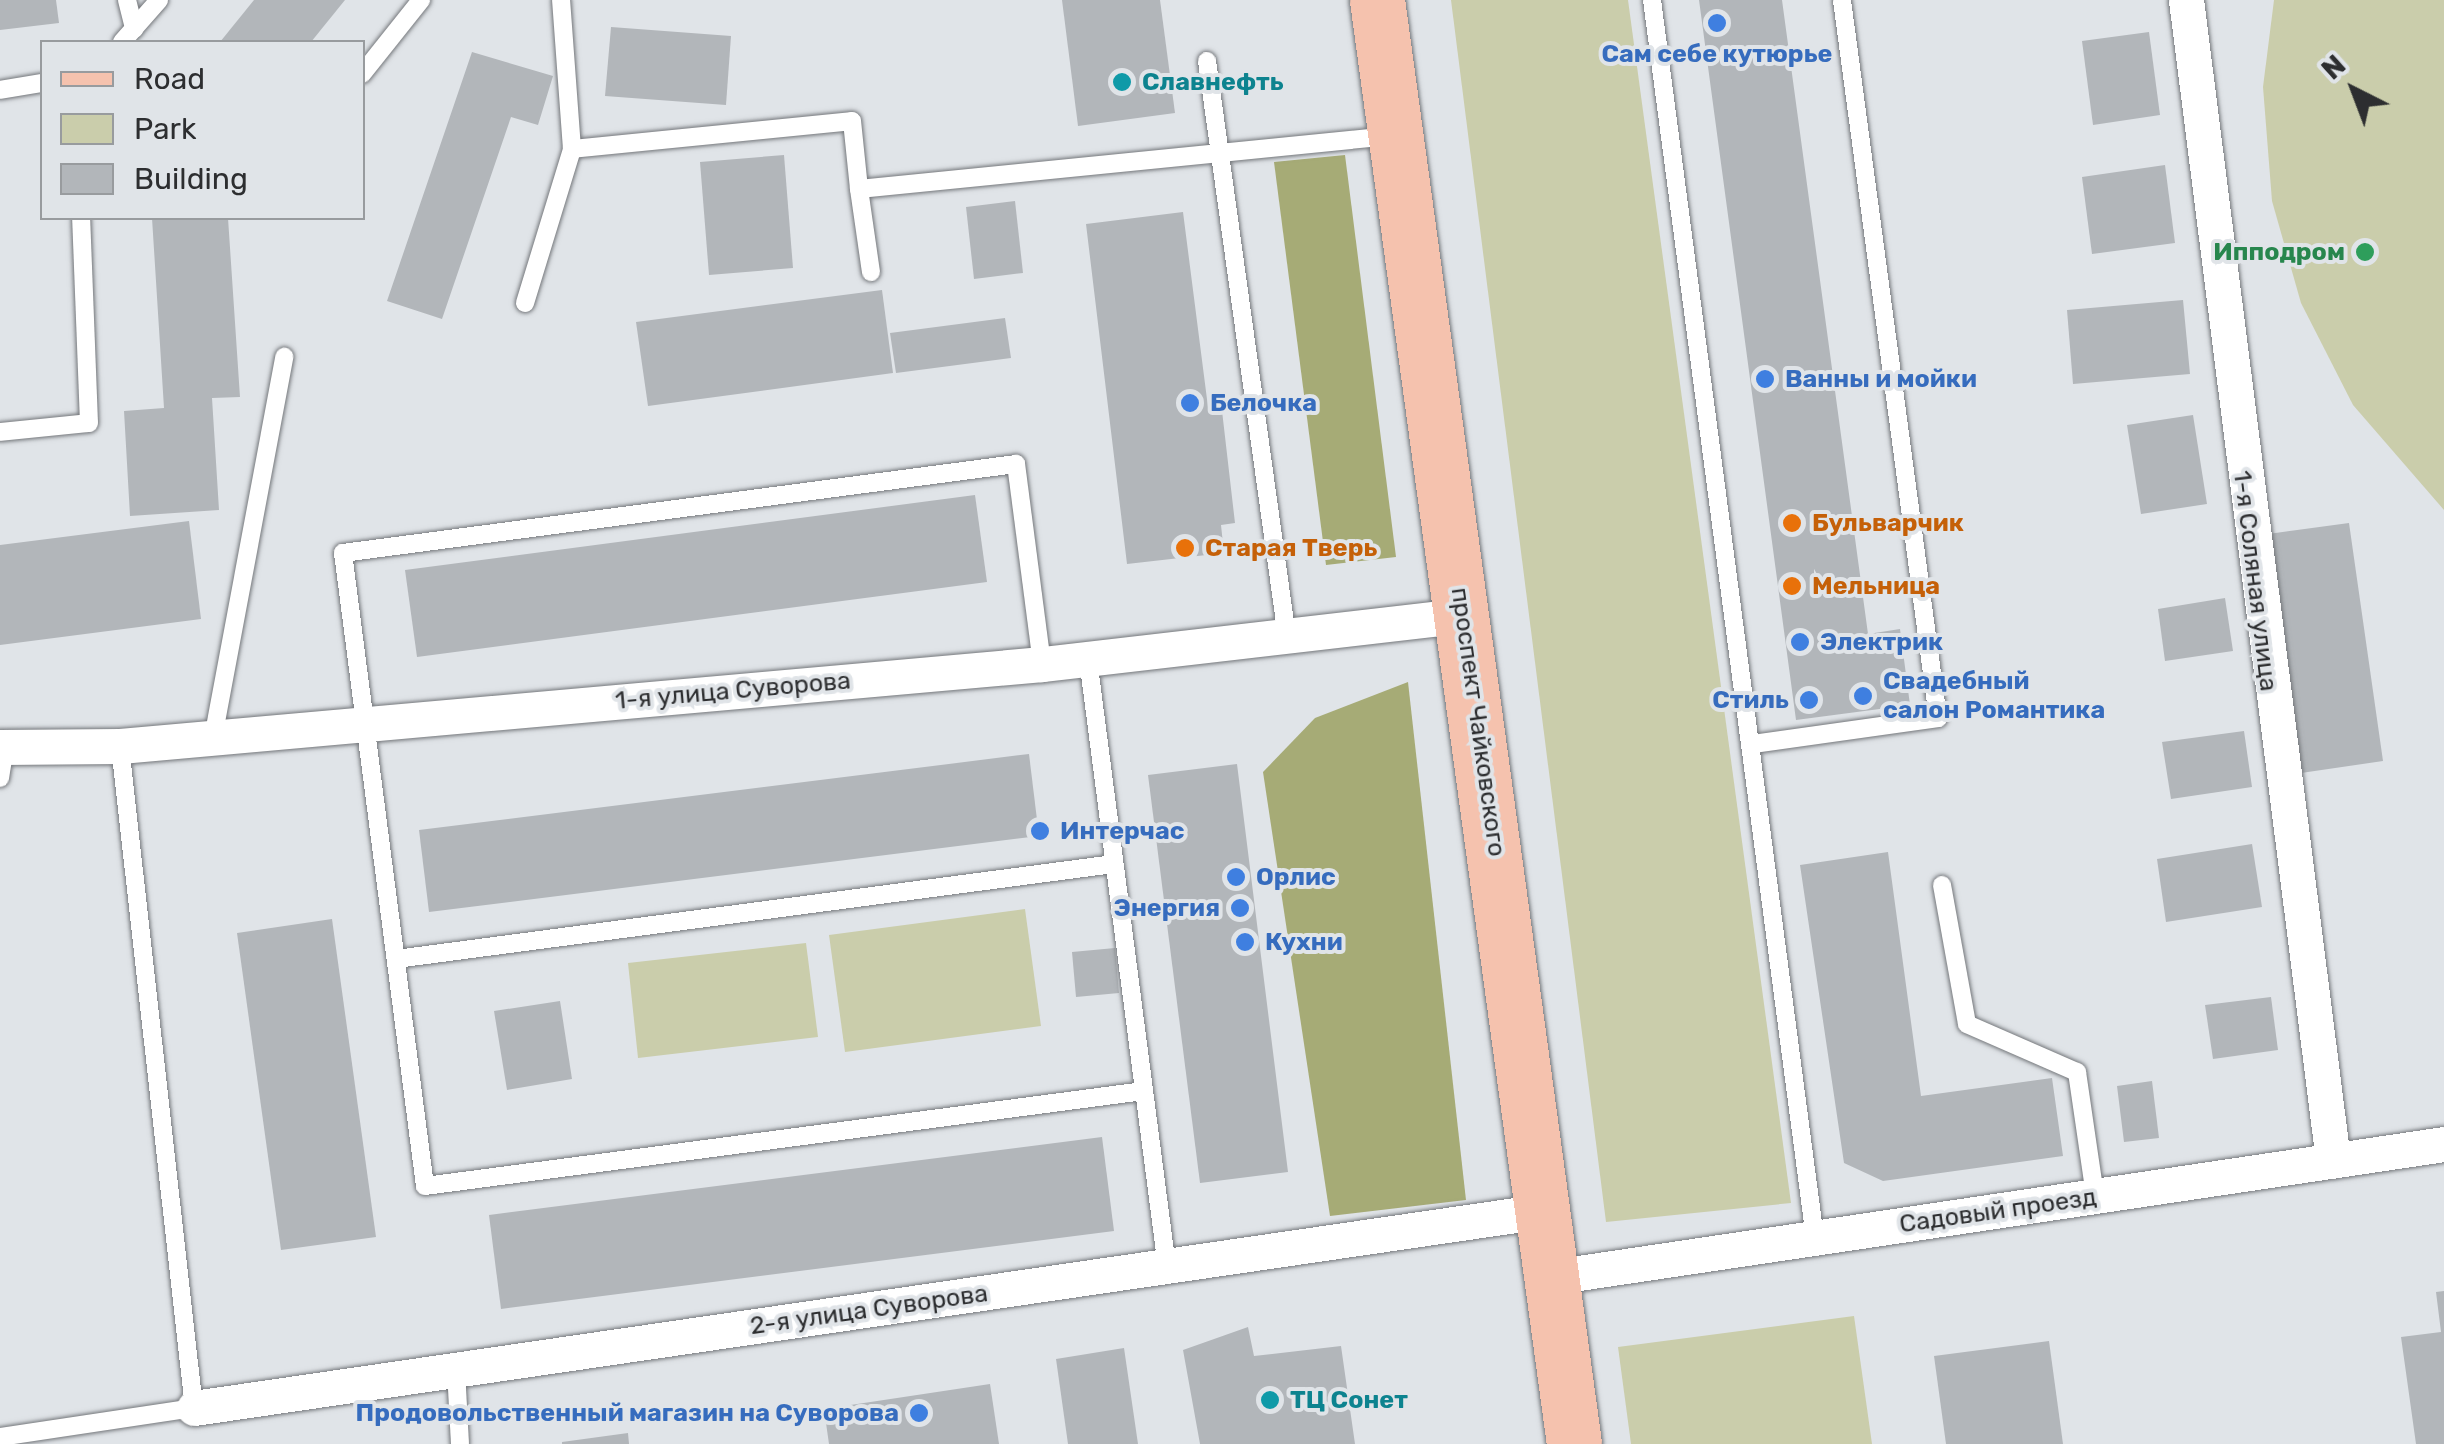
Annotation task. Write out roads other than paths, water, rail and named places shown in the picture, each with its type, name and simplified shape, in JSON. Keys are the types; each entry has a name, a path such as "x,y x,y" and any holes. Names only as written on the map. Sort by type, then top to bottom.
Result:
{"main road":[{"name":"проспект Чайковского","path":"1377,0 1464,614 1574,1444"}],"street":[{"name":"1-я Соляная улица","path":"2186,0 2333,1161"},
{"name":"1-я улица Суворова","path":"2,757 1042,664 1464,614"},
{"name":"Садовый проезд","path":"1552,1277 2444,1144"},
{"name":"2-я улица Суворова","path":"194,1408 1544,1212"}],"lane":[{"path":"128,0 128,36"},
{"path":"128,36 159,0"},
{"path":"365,70 421,0"},
{"path":"525,303 572,149 561,0"},
{"path":"1652,0 1753,744 1815,1238"},
{"path":"1753,744 1938,718 1842,0"},
{"path":"1207,61 1287,637"},
{"path":"0,90 40,83"},
{"path":"572,149 852,122 871,272"},
{"path":"859,190 1396,136"},
{"path":"0,432 89,423 81,220"},
{"path":"213,738 284,357"},
{"path":"1042,664 1016,464 343,553 426,1186 1144,1091"},
{"path":"1088,659 1167,1266"},
{"path":"0,1437 194,1408 120,746"},
{"path":"396,959 1114,864"},
{"path":"1942,885 1967,1024 2077,1072 2096,1196"},
{"path":"456,1370 460,1444"}],"place":[{"name":"Сам себе кутюрье","path":"1717,23"},
{"name":"Славнефть","path":"1122,82"},
{"name":"Ипподром","path":"2365,252"},
{"name":"Ванны и мойки","path":"1765,379"},
{"name":"Белочка","path":"1190,403"},
{"name":"Бульварчик","path":"1792,523"},
{"name":"Старая Тверь","path":"1185,548"},
{"name":"Мельница","path":"1792,586"},
{"name":"Электрик","path":"1800,642"},
{"name":"Свадебный салон Романтика","path":"1863,696"},
{"name":"Стиль","path":"1809,700"},
{"name":"Интерчас","path":"1040,831"},
{"name":"Орлис","path":"1236,877"},
{"name":"Энергия","path":"1240,908"},
{"name":"Кухни","path":"1245,942"},
{"name":"ТЦ Сонет","path":"1270,1400"},
{"name":"Продовольственный магазин на Суворова","path":"919,1413"}]}
